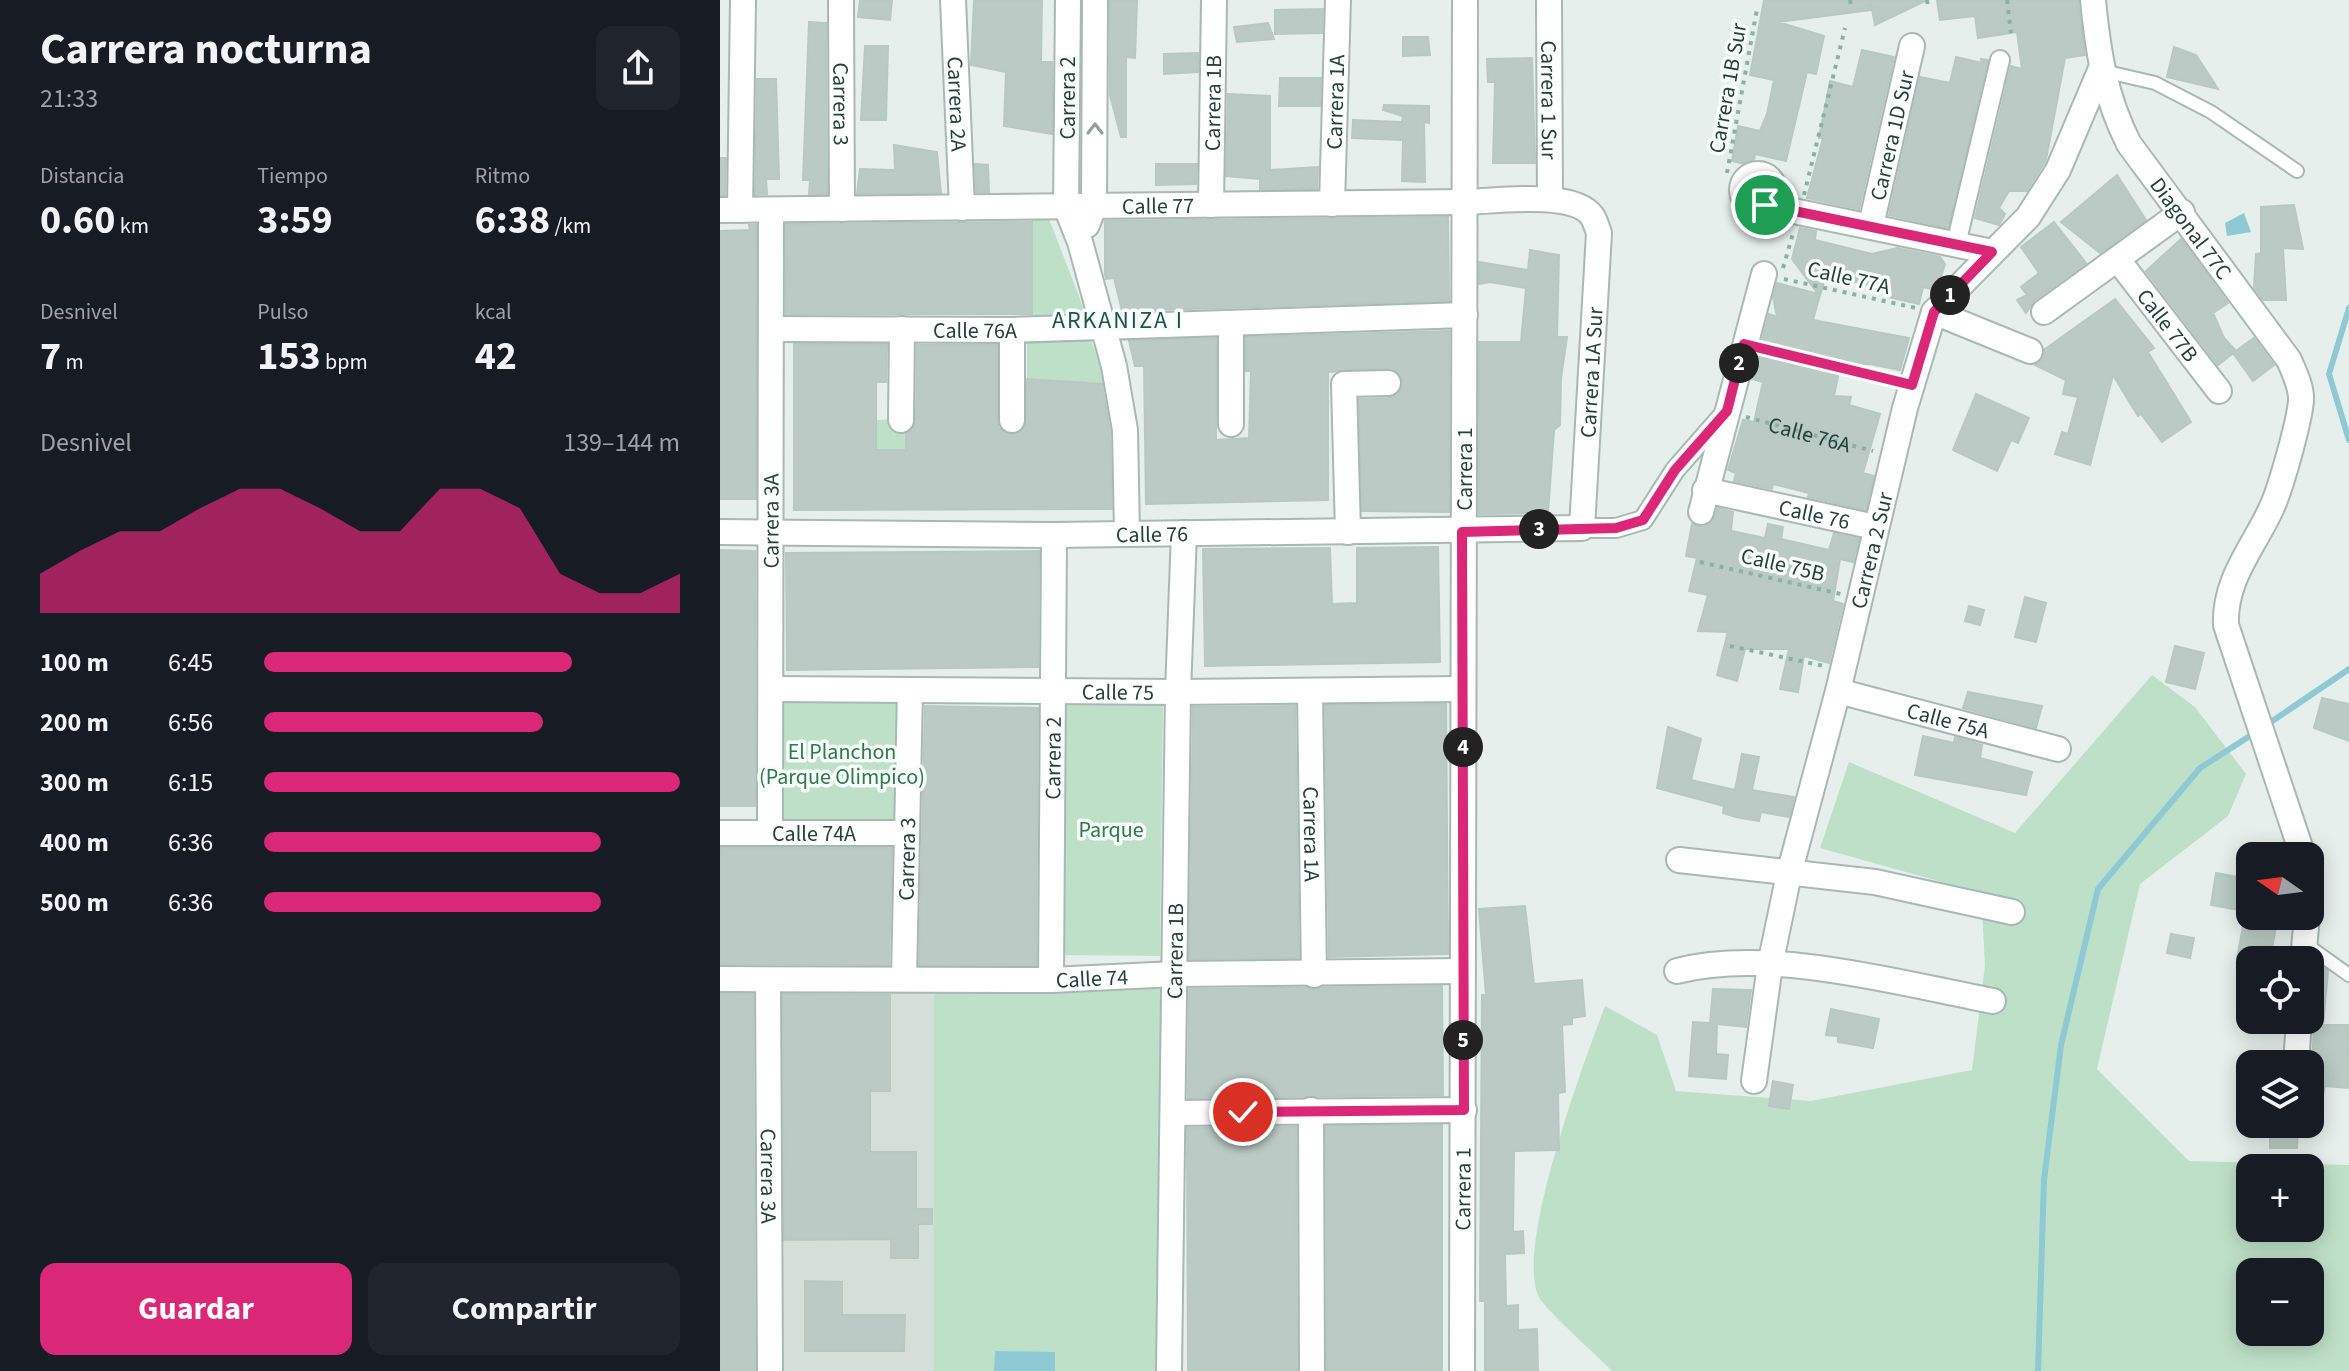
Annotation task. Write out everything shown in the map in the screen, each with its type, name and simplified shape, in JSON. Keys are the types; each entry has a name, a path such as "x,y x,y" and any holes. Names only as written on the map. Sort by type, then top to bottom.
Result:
{"street":[{"path":"730,210 743,0"},
{"name":"Carrera 3","path":"841,0 842,209"},
{"name":"Carrera 2A","path":"953,0 962,208"},
{"name":"Carrera 2","path":"1068,0 1066,207 1080,242 1114,366 1125,430 1127,534"},
{"name":"Carrera 2","path":"1080,242 1094,207 1095,0"},
{"name":"Carrera 1B","path":"1211,205 1214,0"},
{"name":"Carrera 1A","path":"1332,204 1338,0"},
{"name":"Carrera 1","path":"1462,1371 1465,0"},
{"name":"Carrera 1 Sur","path":"1549,0 1550,199"},
{"name":"Diagonal 77C","path":"2093,0 2100,71 2114,115 2129,144 2289,360 2302,399 2273,505 2229,588 2225,607 2226,625 2298,842"},
{"name":"Carrera 1D Sur","path":"1871,225 1912,46"},
{"path":"1956,244 2000,60"},
{"name":"Carrera 2 Sur","path":"1754,1081 1770,965 1789,874 1840,680 1875,527 1934,312 2028,217 2058,170 2100,71"},
{"path":"1735,178 1746,202 1755,206 1800,211 1992,252"},
{"name":"Calle 77","path":"730,210 1550,199 1579,205 1592,216"},
{"name":"Carrera 3A","path":"770,833 771,210"},
{"path":"2044,312 2182,212"},
{"name":"Carrera 1A Sur","path":"1582,528 1599,233 1592,216"},
{"name":"Calle 77B","path":"2118,260 2219,391"},
{"path":"1582,528 1616,528 1643,520 1675,470 1727,411 1744,344 1776,277"},
{"path":"1934,312 2030,351"},
{"name":"Calle 76A","path":"771,329 1012,330 1465,315"},
{"path":"1231,323 1231,424"},
{"path":"901,420 902,329"},
{"path":"1012,330 1012,420"},
{"path":"1348,532 1344,384 1388,383"},
{"name":"Calle 76","path":"1727,411 1703,501 1875,527"},
{"name":"Calle 76","path":"720,532 1054,535 1462,532 1582,528"},
{"name":"Carrera 1B","path":"1169,1371 1178,692 1184,533"},
{"name":"Carrera 2","path":"1051,980 1054,535"},
{"name":"Calle 75A","path":"1840,680 2058,749"},
{"name":"Calle 75","path":"772,689 1178,692 1462,689"},
{"name":"Carrera 3","path":"904,979 910,690"},
{"name":"Carrera 1A","path":"1310,692 1314,975"},
{"name":"Calle 74A","path":"720,833 907,833"},
{"path":"1679,860 1875,882 2012,912"},
{"path":"1677,971 1726,961 1770,965 1839,972 1993,1001"},
{"name":"Calle 74","path":"720,979 1051,980 1175,974 1314,975 1463,971"},
{"name":"Carrera 3A","path":"768,980 770,1371"},
{"path":"1311,1110 1312,1371"},
{"path":"1174,1113 1464,1110"}],"lane":[{"path":"2100,71 2155,83 2211,112 2297,171"},
{"path":"2324,962 2349,975"}],"path":[{"path":"1927,0 1928,7"},
{"path":"2007,0 2011,33"},
{"name":"Carrera 1B Sur","path":"1735,178 1757,9"},
{"path":"1776,277 1800,211 1845,28"},
{"name":"Calle 77A","path":"1776,277 1906,306"},
{"path":"1744,344 1912,385"},
{"name":"Calle 76A","path":"1727,411 1895,457"},
{"name":"Calle 75B","path":"1700,562 1859,598"},
{"path":"1730,646 1840,680"}],"shaded area":[{"path":"934,988 934,1371 776,1371 776,989"}],"green space":[{"path":"1032,219 1049,219 1087,317 1032,317"},
{"path":"1027,335 1090,338 1108,384 1027,379"},
{"path":"906,419 906,450 876,450 876,420"},
{"path":"2152,675 2195,707 2246,774 2228,816 2140,884 2097,1069 2189,1161 2236,1162 2236,1242 2324,1242 2324,1164 2349,1165 2349,1371 1612,1371 1544,1304 1539,1297 1534,1273 1536,1239 1544,1198 1555,1153 1605,1006 1657,1035 1676,1091 1811,1101 1972,1070 1985,965 1981,893 1820,848 1849,762 2015,833"},
{"name":"El Planchon (Parque Olimpico)","path":"780,698 906,700 904,829 778,827"},
{"name":"Parque","path":"1062,702 1163,702 1160,956 1059,955"},
{"path":"1170,986 1160,1371 934,1371 934,988"}],"water":[{"path":"2244,213 2251,232 2227,236 2225,223"},
{"path":"995,1351 1055,1352 1055,1371 994,1371"}],"building":[{"path":"860,0 892,0 890,20 858,17"},
{"path":"974,0 1042,0 1041,62 1052,62 1052,134 1004,126 1006,72 971,65"},
{"path":"1110,0 1137,0 1135,58 1126,57 1126,137 1121,137 1110,95"},
{"path":"1764,0 1927,0 1875,25 1871,4 1872,10 1778,22 1824,36 1816,74 1807,72 1786,161 1755,154 1753,166 1732,161 1738,126 1760,131 1774,80 1750,75"},
{"path":"1937,0 2078,0 2085,55 2065,58 2046,160 2027,191 2009,191 1999,208 2005,214 1999,225 1975,218 2011,66 2022,69 2017,32 1978,38 1975,16 1940,20"},
{"path":"1323,9 1322,33 1275,34 1275,10"},
{"path":"809,22 826,23 827,194 809,194 810,180 803,180"},
{"path":"1268,23 1274,39 1237,42 1234,27"},
{"path":"1403,37 1428,37 1430,55 1403,56"},
{"path":"865,46 888,46 886,120 861,120"},
{"path":"2174,47 2196,55 2218,89 2167,77"},
{"path":"1862,50 1894,57 1859,209 1807,198 1823,138 1819,138 1830,81 1853,87"},
{"path":"1198,53 1198,72 1164,74 1164,54"},
{"path":"1956,57 1982,63 1981,59 1988,60 1948,228 1889,215 1920,77 1950,83"},
{"path":"1532,58 1535,163 1493,163 1495,82 1488,82 1487,59"},
{"path":"1280,78 1321,78 1320,106 1279,106"},
{"path":"757,79 776,79 779,179 766,179 767,194 755,195"},
{"path":"1228,94 1270,96 1270,170 1318,167 1317,189 1260,189 1260,179 1226,176"},
{"path":"1384,105 1429,106 1429,123 1424,122 1425,182 1402,181 1403,140 1352,138 1353,120 1402,122 1403,116 1383,110"},
{"path":"894,145 937,152 941,193 857,194 860,169 895,170"},
{"path":"720,158 726,158 725,195 720,195"},
{"path":"975,164 988,165 989,192 976,192"},
{"path":"1156,164 1197,164 1196,184 1156,185"},
{"path":"2117,175 2146,220 2100,253 2061,222"},
{"path":"2294,205 2303,249 2283,248 2286,300 2263,300 2254,287 2256,254 2261,253 2261,207"},
{"path":"1448,217 1449,301 1122,311 1114,278 1106,279 1105,275 1105,221"},
{"path":"1032,222 1032,314 786,314 786,224"},
{"path":"2054,222 2086,263 2035,300 2026,313 2017,300 2027,295 2021,287 2039,273 2021,247"},
{"path":"749,225 756,225 756,499 720,499 720,231 750,230"},
{"path":"1800,228 1816,231 1815,240 1872,254 1897,248 1940,257 1945,264 1938,286 1935,290 1923,287 1919,304 1888,297 1890,291 1826,274 1813,320 1909,338 1900,370 1870,364 1840,367 1834,396 1851,397 1849,405 1880,414 1863,473 1874,476 1866,510 1808,497 1809,493 1773,484 1772,489 1734,481 1736,473 1728,470 1743,420 1754,422 1763,382 1752,379 1769,314 1777,317 1773,297 1777,283 1818,294 1792,259"},
{"path":"2181,239 2228,303 2213,313 2224,338 2236,351 2218,365 2146,271"},
{"path":"1530,250 1559,255 1557,337 1567,337 1561,378 1560,425 1554,430 1548,513 1479,514 1479,342 1521,342 1526,288 1490,282 1479,284 1479,262 1528,270"},
{"path":"2115,299 2154,348 2148,352 2191,422 2162,442 2141,414 2138,416 2113,375 2090,465 2055,454 2062,432 2068,434 2078,397 2063,394 2066,380 2035,365 2044,357 2045,349"},
{"path":"1449,331 1449,512 1362,511 1359,399 1389,398 1401,391 1401,376 1388,368 1328,372 1328,500 1146,504 1144,366 1135,366 1129,341 1216,338 1216,440 1249,438 1251,371 1246,371 1246,337"},
{"path":"2254,338 2274,365 2253,381 2233,353"},
{"path":"794,344 887,344 886,382 876,382 876,450 906,450 906,434 916,420 917,345 997,345 997,421 999,428 1011,435 1025,427 1027,379 1102,384 1110,431 1112,509 794,510"},
{"path":"1976,394 2029,418 2018,443 2011,440 1997,471 1953,450"},
{"path":"1718,508 1733,512 1731,531 1765,538 1768,524 1783,527 1781,539 1829,550 1834,533 1859,539 1853,562 1840,559 1833,601 1843,604 1829,663 1804,656 1798,692 1780,689 1789,649 1745,649 1737,681 1717,675 1728,632 1698,631 1708,595 1689,591 1697,558 1686,556 1692,524 1704,527 1711,523"},
{"path":"1438,547 1440,662 1205,666 1203,549 1330,548 1332,604 1357,603 1357,548"},
{"path":"720,550 755,551 755,806 720,806"},
{"path":"1039,551 1038,667 787,670 786,553"},
{"path":"2025,597 2046,603 2036,642 2015,637"},
{"path":"1969,606 1984,610 1980,625 1965,621"},
{"path":"2175,646 2204,653 2195,689 2166,682"},
{"path":"1968,692 2042,706 2036,728 1963,708"},
{"path":"2322,698 2349,704 2349,741 2314,728"},
{"path":"1446,704 1448,954 1329,957 1325,705"},
{"path":"925,706 1038,708 1036,965 919,965"},
{"path":"1295,706 1299,958 1189,959 1193,707"},
{"path":"1668,727 1701,739 1691,780 1735,790 1742,754 1759,757 1752,790 1794,797 1789,817 1761,812 1759,821 1736,817 1723,813 1724,806 1657,788"},
{"path":"1923,736 1954,743 1955,737 1982,745 1980,758 2032,772 2026,795 1915,775"},
{"path":"720,848 892,848 889,965 720,964"},
{"path":"2216,873 2236,877 2236,909 2211,905"},
{"path":"1525,906 1534,984 1582,980 1585,1016 1572,1018 1572,1024 1562,1025 1565,1092 1558,1093 1559,1150 1514,1151 1513,1232 1523,1231 1524,1253 1505,1254 1506,1306 1518,1305 1518,1330 1537,1329 1538,1371 1485,1371 1485,1301 1480,1301 1480,1280 1482,995 1486,995 1479,909"},
{"path":"2242,930 2275,930 2273,946 2239,946"},
{"path":"2171,934 2194,938 2190,958 2167,953"},
{"path":"2324,968 2328,971 2324,1014"},
{"path":"1442,986 1443,1095 1188,1098 1189,989"},
{"path":"1713,989 1751,990 1746,1027 1717,1024 1716,1054 1728,1055 1726,1079 1689,1076 1693,1022 1710,1023"},
{"path":"720,994 753,994 755,1371 720,1371"},
{"path":"783,994 890,995 890,1091 870,1091 870,1152 916,1152 916,1209 932,1209 932,1224 918,1224 918,1258 891,1258 891,1239 784,1240"},
{"path":"1831,1009 1879,1019 1873,1048 1838,1042 1838,1036 1826,1035"},
{"path":"2324,1025 2348,1025 2349,1088 2325,1086 2324,1090 2324,1050 2313,1050 2313,1034 2324,1034"},
{"path":"1773,1081 1793,1085 1789,1109 1769,1106"},
{"path":"1442,1125 1442,1371 1327,1371 1326,1126"},
{"path":"1296,1127 1297,1371 1188,1371 1187,1128"},
{"path":"2270,1138 2297,1138 2297,1148 2270,1148"},
{"path":"805,1281 842,1282 842,1315 905,1315 904,1351 805,1351"}],"waterway":[{"path":"2349,308 2329,374 2349,440"},
{"path":"2265,726 2349,669"},
{"path":"2038,1371 2044,1180 2061,1045 2098,889 2200,768 2256,732"}],"district":[{"name":"ARKANIZA I","path":"1118,320"}],"route":[{"path":"1243,1112 1464,1110 1462,532 1616,528 1643,520 1675,470 1727,411 1744,344 1912,385 1934,312 1992,252 1765,205"}]}
